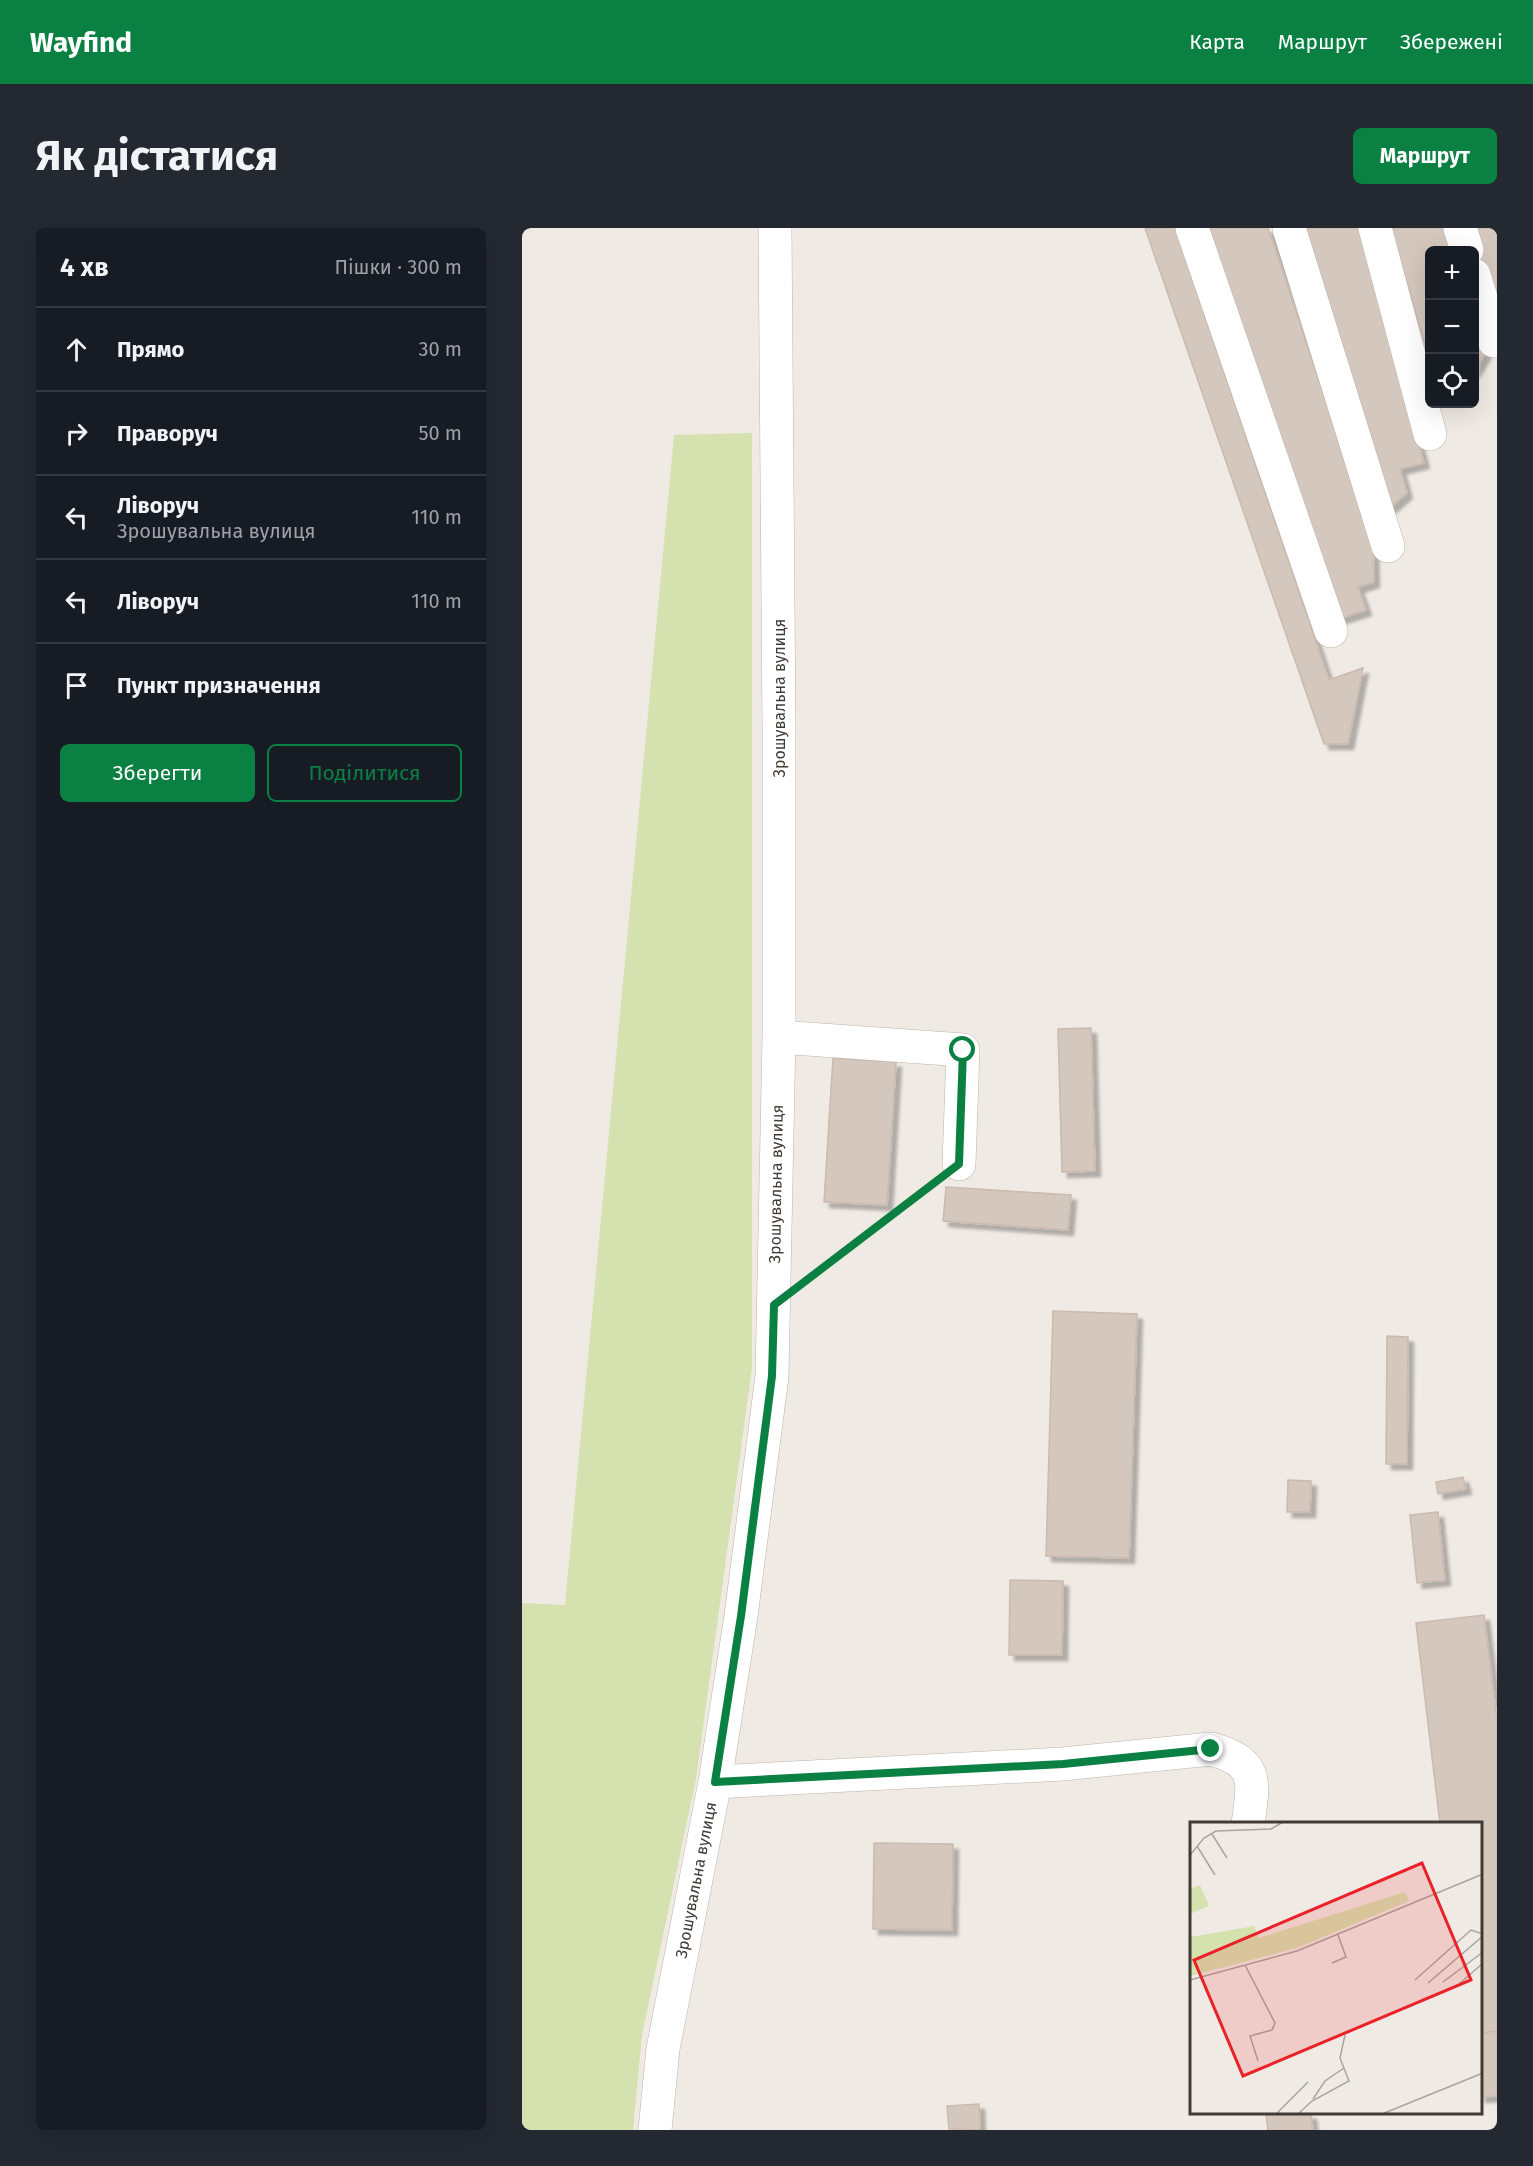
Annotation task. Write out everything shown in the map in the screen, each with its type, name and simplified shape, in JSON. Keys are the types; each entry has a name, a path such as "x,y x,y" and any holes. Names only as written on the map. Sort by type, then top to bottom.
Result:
{"street":[{"name":"Зрошувальна вулиця","path":"655,2130 663,2049 715,1782 741,1616 770,1388 774,1305 779,1037 775,228"},
{"path":"1192,228 1331,631"},
{"path":"1289,228 1388,546"},
{"path":"1375,228 1430,434"},
{"path":"1460,228 1466,246"},
{"path":"1479,292 1494,341"},
{"path":"779,1037 963,1050 959,1164"},
{"path":"715,1782 1063,1764 1211,1749 1232,1754 1249,1770 1253,1791 1248,1822"}],"path":[{"path":"774,1305 959,1164"}],"green space":[{"path":"752,433 752,1368 696,1779 642,2035 633,2130 522,2130 522,1603 565,1605 674,435"}],"building":[{"path":"1145,228 1175,228 1329,680 1363,668 1348,744 1324,744"},
{"path":"1208,228 1268,228 1373,542 1374,582 1358,587 1366,610 1338,619"},
{"path":"1306,228 1359,228 1424,463 1400,469 1407,493 1385,512"},
{"path":"1391,228 1450,228 1455,246 1425,246 1425,345"},
{"path":"1471,228 1497,228 1497,310 1479,253 1479,246 1477,246"},
{"path":"1479,329 1486,352 1479,364"},
{"path":"1091,1028 1095,1171 1062,1172 1058,1029"},
{"path":"833,1058 896,1062 887,1205 824,1202"},
{"path":"946,1187 1071,1195 1068,1230 943,1221"},
{"path":"1053,1311 1137,1314 1129,1558 1046,1556"},
{"path":"1387,1336 1408,1337 1407,1464 1386,1464"},
{"path":"1463,1477 1466,1489 1438,1494 1436,1482"},
{"path":"1288,1480 1311,1481 1310,1512 1287,1512"},
{"path":"1438,1512 1445,1580 1417,1583 1410,1515"},
{"path":"1010,1580 1063,1581 1062,1655 1009,1655"},
{"path":"1484,1615 1497,1720 1497,2031 1482,2033 1482,1822 1440,1822 1416,1623"},
{"path":"874,1843 953,1844 952,1930 873,1929"},
{"path":"1497,2031 1497,2096 1482,2097 1482,2033"},
{"path":"979,2104 980,2130 949,2129 947,2106"},
{"path":"1266,2115 1311,2115 1313,2130 1268,2130"}],"route":[{"path":"963,1050 959,1164 774,1305 772,1376 741,1616 715,1782 1063,1764 1211,1749"}]}
